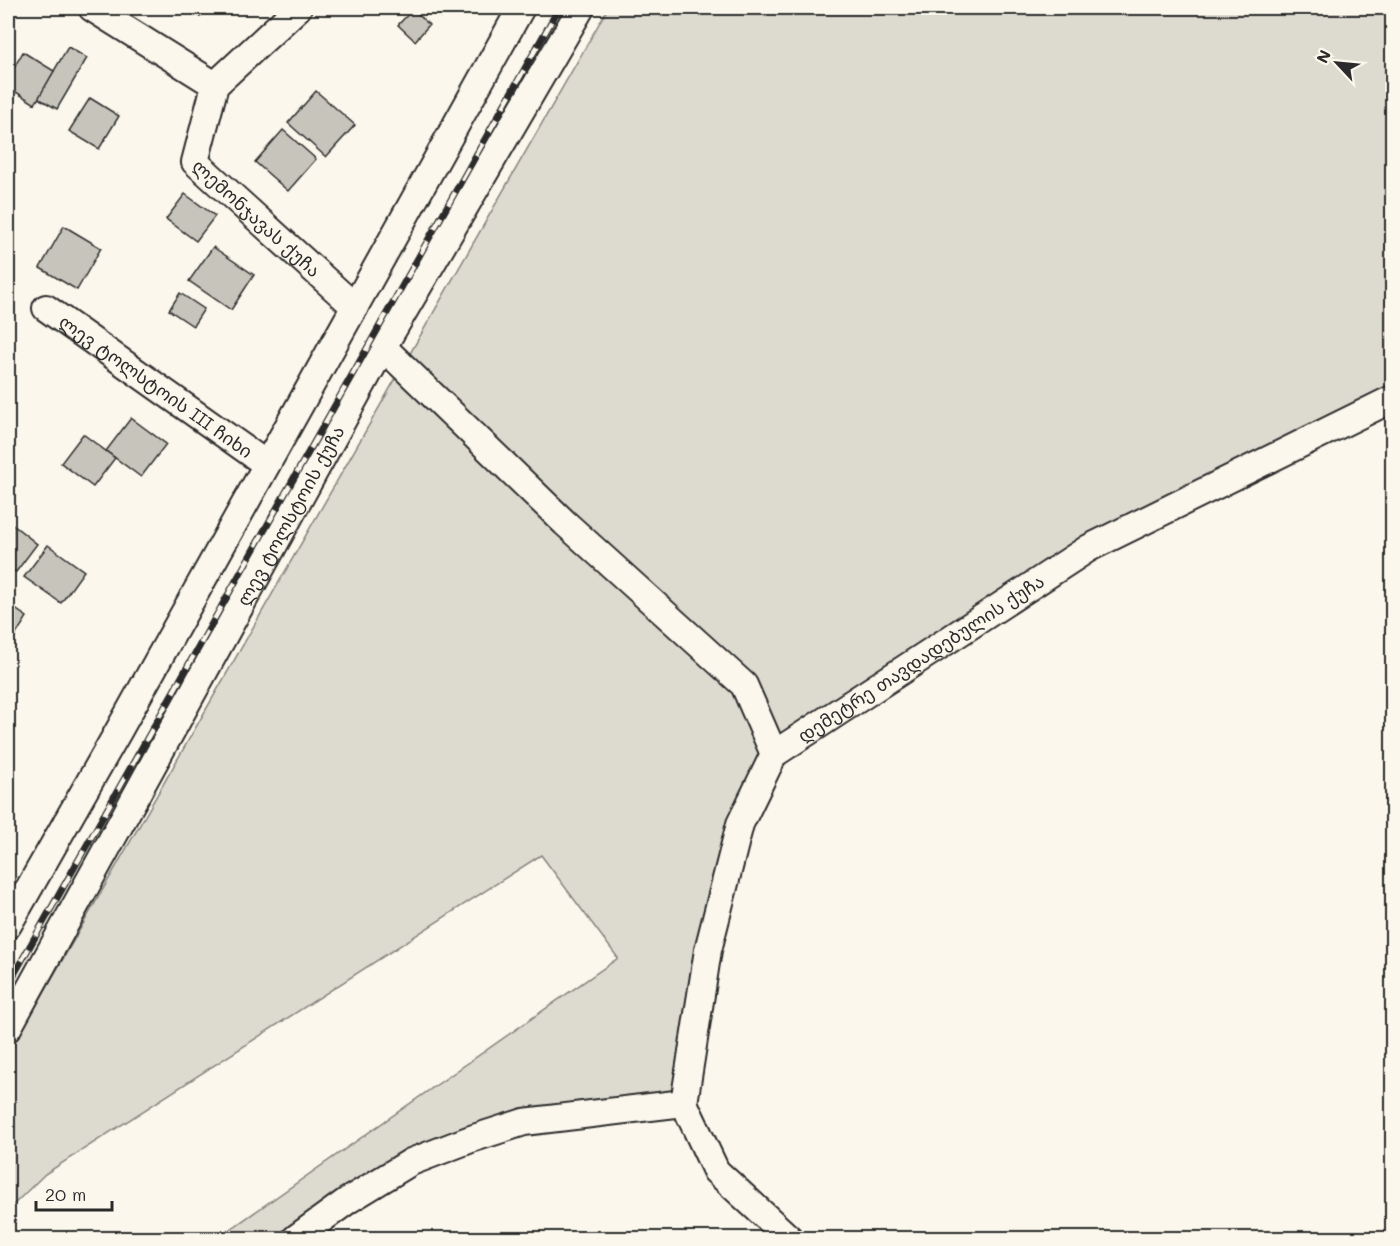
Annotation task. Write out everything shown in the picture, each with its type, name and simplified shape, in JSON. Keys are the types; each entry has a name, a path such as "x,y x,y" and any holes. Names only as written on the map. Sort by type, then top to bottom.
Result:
{"street":[{"path":"92,8 215,85 298,8"},
{"path":"8,925 521,8"},
{"name":"ლევ ტოლსტოის ქუჩა","path":"8,1028 383,347 581,8"},
{"name":"ლემონჯავას ქუჩა","path":"215,85 195,162 355,307"},
{"name":"ლევ ტოლსტოის III ჩიხი","path":"46,308 266,464"},
{"path":"383,347 564,523 744,685 774,754 740,824 708,950 684,1103 716,1171 789,1239"},
{"name":"დემეტრე თავდადებულის ქუჩა","path":"774,754 1089,548 1392,399"},
{"path":"296,1239 346,1201 411,1162 471,1139 524,1122 684,1103"}],"shaded area":[{"path":"608,8 1392,8 1392,399 1089,548 774,754 740,824 684,1103 471,1139 296,1238 218,1238 618,958 541,855 45,1174 8,1210 8,1055"}],"building":[{"path":"184,8 206,8 200,17"},
{"path":"433,8 451,8 442,17"},
{"path":"413,9 429,25 415,41 398,25"},
{"path":"68,47 87,58 57,109 38,98"},
{"path":"23,52 54,71 35,104 8,87 8,78"},
{"path":"316,91 355,125 326,157 288,123"},
{"path":"90,98 119,116 99,149 69,131"},
{"path":"283,130 316,159 288,191 255,162"},
{"path":"185,194 215,216 196,241 166,219"},
{"path":"64,226 101,248 77,290 40,268"},
{"path":"213,247 254,275 231,310 189,281"},
{"path":"180,293 204,309 193,326 169,310"},
{"path":"131,418 166,444 141,477 106,451"},
{"path":"83,434 115,458 93,487 61,463"},
{"path":"8,521 37,544 16,572 8,566"},
{"path":"48,545 84,571 61,603 24,577"},
{"path":"8,604 27,617 8,647"}],"railway":[{"path":"8,985 559,8"}]}
